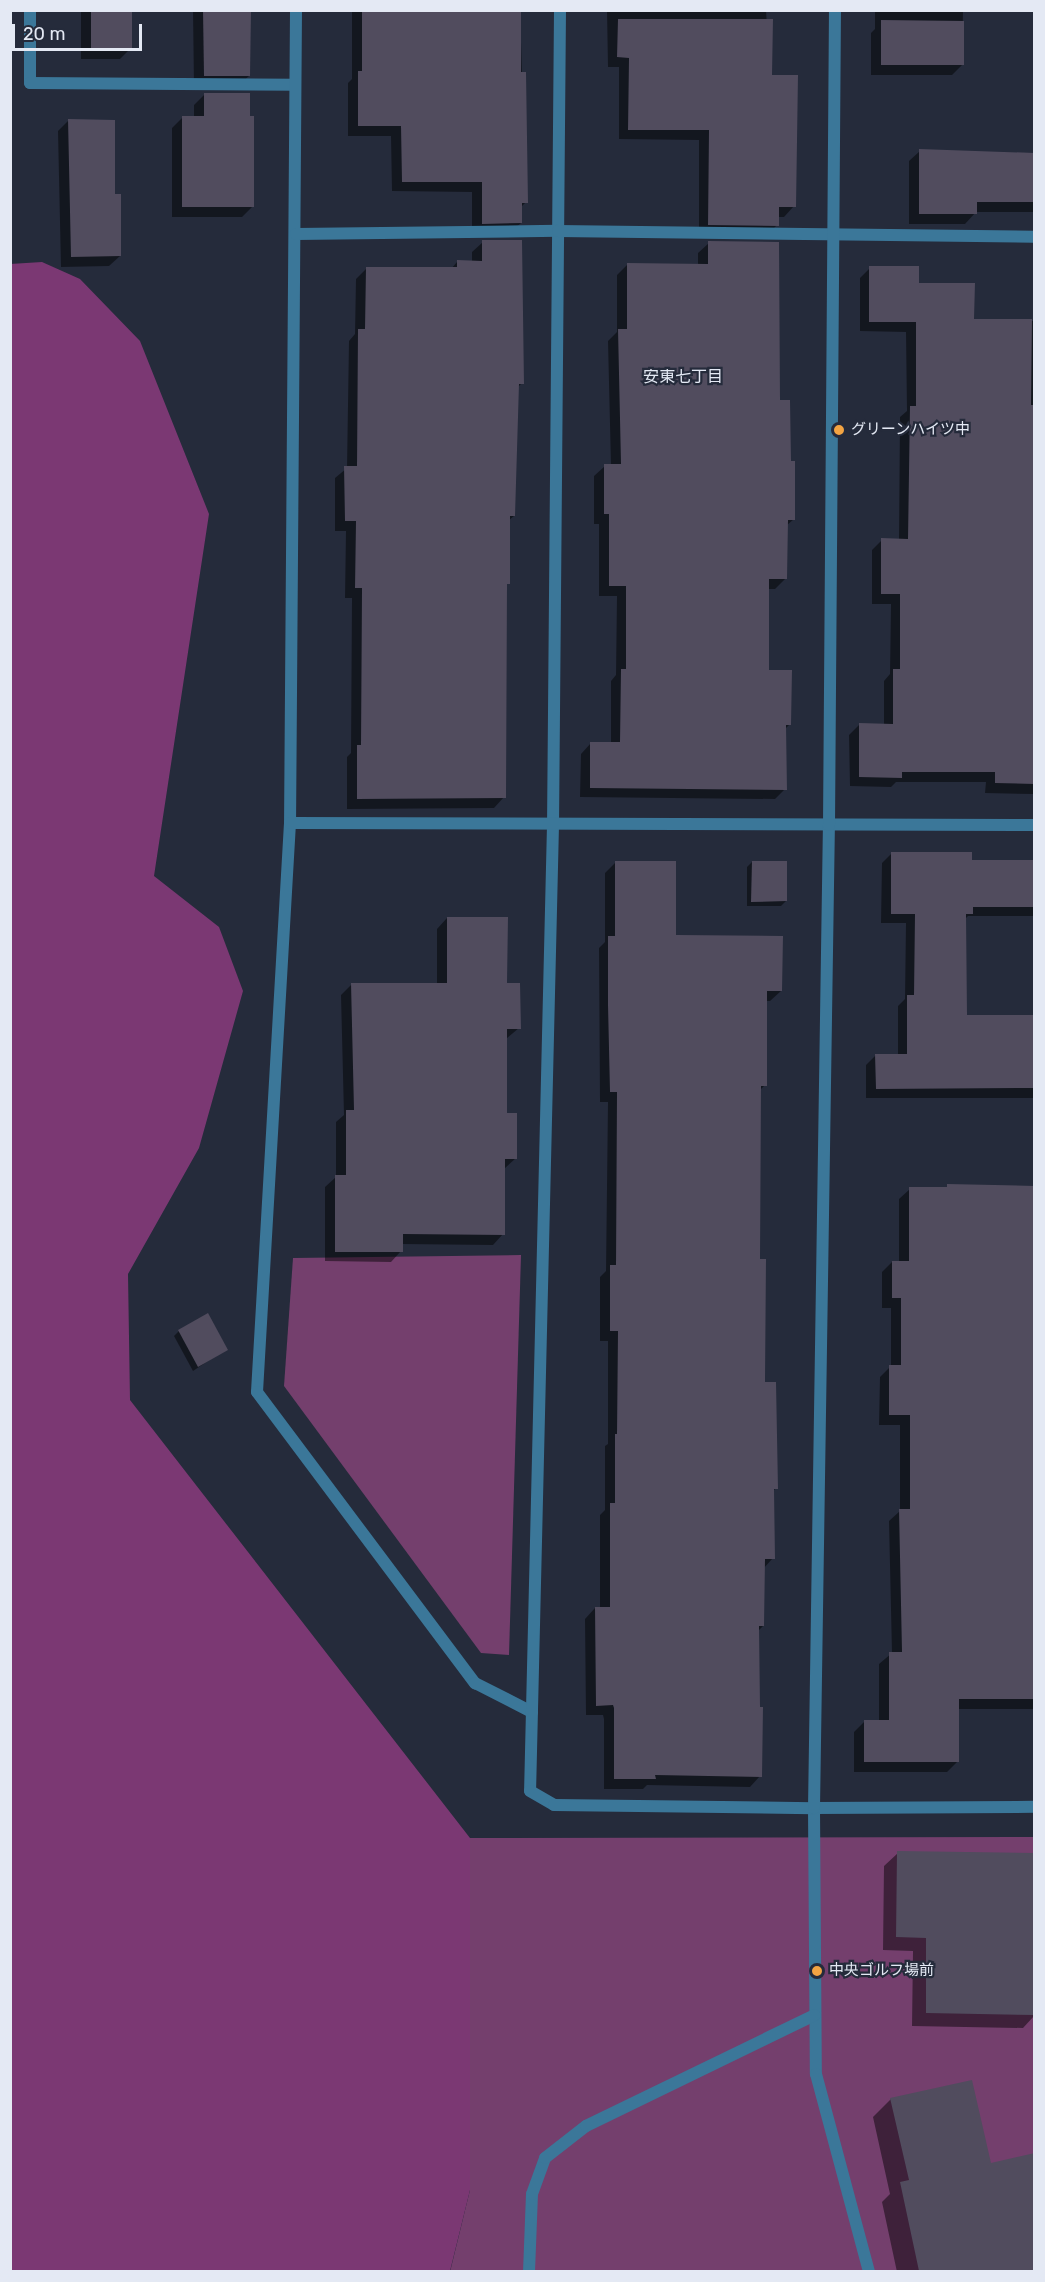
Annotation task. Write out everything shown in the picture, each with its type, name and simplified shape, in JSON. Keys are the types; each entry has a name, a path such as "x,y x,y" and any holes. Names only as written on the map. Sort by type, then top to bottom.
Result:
{"street":[{"path":"30,10 30,83 295,85"},
{"path":"296,10 290,823 257,1392 475,1683 532,1712"},
{"path":"560,10 553,825 530,1791 554,1805 814,1808 1035,1807"},
{"path":"835,10 829,825 814,1808 816,2074 869,2271"},
{"path":"296,234 558,231 1035,237"},
{"path":"290,823 1035,825"},
{"path":"529,2271 532,2194 545,2158 586,2126 816,2014"}],"shaded area":[{"path":"42,262 80,279 140,341 209,514 154,876 219,927 243,991 199,1148 128,1274 130,1400 470,1838 470,2190 450,2271 11,2271 10,264"},
{"path":"521,1255 509,1655 481,1653 284,1386 293,1258"},
{"path":"1034,1837 1034,2271 450,2272 470,2190 470,1838"}],"building":[{"path":"91,10 132,10 132,49 91,49"},
{"path":"203,10 251,10 250,76 204,76"},
{"path":"362,10 521,10 521,72 526,72 528,203 522,203 522,223 482,224 482,182 402,182 401,126 358,126 358,71 362,71"},
{"path":"618,19 773,19 772,75 798,75 796,207 779,207 779,226 708,225 709,130 628,130 629,58 617,57"},
{"path":"881,20 964,21 964,65 881,65"},
{"path":"204,93 250,93 250,116 254,116 254,207 182,207 182,116 204,116"},
{"path":"68,119 115,120 115,194 121,194 121,256 71,257"},
{"path":"919,149 1035,153 1035,202 977,202 977,214 919,214"},
{"path":"482,240 522,240 524,384 519,384 515,516 510,516 510,584 507,584 506,798 357,799 357,745 361,745 362,588 355,588 356,521 345,521 344,466 357,466 358,329 365,329 366,267 457,267 457,260 482,261"},
{"path":"708,241 779,242 780,400 790,400 791,461 795,461 795,520 788,520 787,579 769,579 769,670 792,670 791,725 786,725 787,790 590,788 590,742 620,742 621,669 626,669 626,586 609,586 609,514 604,514 604,464 621,464 618,329 627,329 627,263 708,264"},
{"path":"869,266 919,266 919,283 975,283 974,319 1032,319 1031,405 1035,405 1035,784 995,783 995,772 902,772 902,778 859,777 859,723 893,724 893,669 900,669 900,594 881,594 881,538 908,539 910,406 916,406 916,322 869,322"},
{"path":"891,852 972,852 972,860 1035,860 1035,907 973,907 973,914 966,914 967,1015 1035,1015 1035,1088 876,1089 875,1054 907,1054 907,995 914,995 915,914 891,914"},
{"path":"615,861 676,861 676,935 783,936 782,991 767,991 767,1086 761,1086 760,1259 766,1259 765,1382 776,1382 778,1489 774,1489 775,1559 765,1559 764,1626 759,1626 760,1707 763,1707 762,1777 655,1775 656,1779 614,1779 614,1708 613,1705 596,1706 595,1607 610,1607 610,1503 615,1503 615,1434 617,1434 618,1331 610,1331 610,1265 616,1265 617,1092 610,1092 608,1005 608,936 615,936"},
{"path":"752,861 787,861 787,901 751,902"},
{"path":"447,917 508,917 507,983 520,983 521,1029 507,1029 507,1113 517,1113 517,1159 505,1159 505,1235 403,1234 403,1252 335,1252 335,1175 346,1175 346,1110 354,1110 351,983 447,983"},
{"path":"947,1184 1035,1186 1035,1699 959,1699 959,1762 864,1762 864,1720 889,1720 889,1652 902,1652 899,1509 910,1509 910,1415 889,1415 889,1365 901,1365 901,1298 892,1298 892,1261 909,1261 909,1187 947,1187"},
{"path":"208,1313 228,1350 198,1367 178,1330"},
{"path":"897,1851 1035,1853 1035,2015 926,2013 926,1938 896,1937"},
{"path":"972,2080 991,2163 1035,2153 1035,2271 919,2271 900,2182 909,2180 890,2098"}],"place":[{"name":"グリーンハイツ中","path":"839,430"},
{"name":"中央ゴルフ場前","path":"817,1971"}],"district":[{"name":"安東七丁目","path":"683,377"}]}
